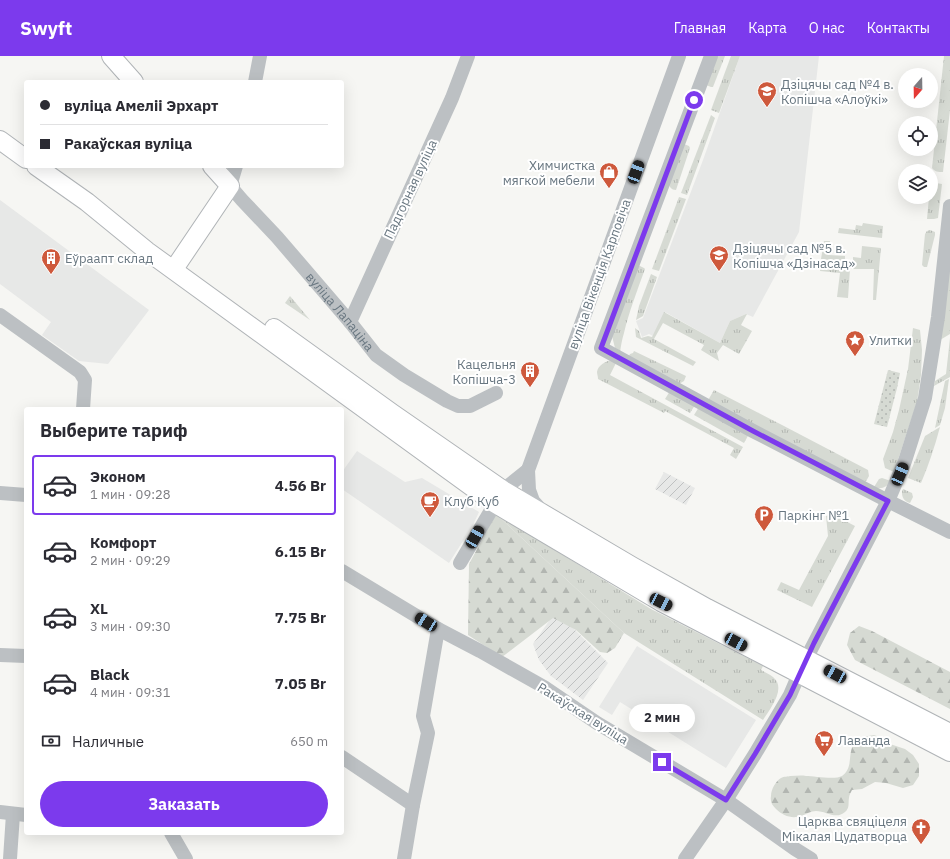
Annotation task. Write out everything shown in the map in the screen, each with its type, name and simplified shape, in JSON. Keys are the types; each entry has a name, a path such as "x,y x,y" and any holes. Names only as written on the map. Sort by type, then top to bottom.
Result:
{"main road":[{"path":"111,56 132,80"},
{"path":"0,140 24,158"},
{"path":"39,168 87,202 147,251 177,265 392,413 499,496 542,522 632,566 707,608 950,752"},
{"name":"вуліца Лапаціна","path":"214,168 230,186"},
{"path":"177,265 230,186"},
{"path":"803,666 950,733"}],"street":[{"path":"255,80 260,56"},
{"name":"Падгорная вуліца","path":"350,322 452,98 468,56"},
{"name":"вуліца Вікенція Карповіча","path":"528,470 679,56"},
{"path":"711,56 601,348 753,431 950,532"},
{"path":"230,186 235,168"},
{"name":"вуліца Лапаціна","path":"230,186 277,237 350,322 376,355 404,375 458,406 470,406 496,393"},
{"path":"685,859 726,800 790,695 803,666 888,501 905,461 925,398 938,317 950,206"},
{"path":"0,315 80,372 85,380 83,407"},
{"path":"460,563 499,496 528,470"},
{"path":"528,470 529,490 542,522"},
{"path":"0,493 24,495"},
{"name":"Ракаўская вуліца","path":"344,572 438,629 544,687 597,723 726,800 811,859"},
{"path":"404,859 413,805 428,733 423,716 438,629"},
{"path":"0,654 24,656"},
{"path":"344,758 413,805"},
{"path":"10,859 13,814"},
{"path":"172,835 186,859"}],"shaded area":[{"path":"740,56 819,56 799,232 753,317 746,314 730,321 720,343 665,312 653,336 649,334 642,337 636,321 643,318 703,160"},
{"name":"Еўраапт склад","path":"0,200 149,310 108,364 79,361 42,335 51,322 0,284"},
{"path":"357,451 405,482 422,478 479,512 473,525 449,563 344,490 344,469"},
{"path":"664,472 695,488 686,505 655,489"},
{"path":"556,611 608,663 583,700 551,676 539,660 533,644"},
{"path":"637,646 756,720 726,768 620,702 612,715 599,707"}],"green space":[{"path":"715,56 725,56 713,87 711,87 706,85"},
{"path":"731,56 740,56 719,113 711,110"},
{"path":"944,56 950,56 950,110 943,172 938,172 938,164 932,164 933,156 938,156 938,116"},
{"path":"711,115 715,118 687,195 681,193"},
{"path":"684,144 690,148 676,190 674,190 668,183"},
{"path":"938,184 942,184 938,218 927,219 928,204 938,204"},
{"path":"679,197 686,199 659,271 652,269"},
{"path":"863,223 883,226 882,238 838,233 839,228 855,230 856,225 862,226"},
{"path":"930,230 935,232 935,235 927,267 924,267 922,265 925,234"},
{"path":"950,233 950,334 940,340"},
{"path":"824,241 830,241 829,255 845,256 845,260 853,260 853,257 861,258 862,246 881,248 876,300 873,300 874,269 850,269 848,298 837,297 840,273 820,271 821,266 840,267 841,261 821,259"},
{"path":"638,265 645,269 628,317 620,352 615,348 612,336"},
{"path":"651,274 657,277 643,316 636,320 639,306"},
{"path":"290,296 310,320 285,303"},
{"path":"664,312 720,343 730,321 746,314 741,325 752,331 739,354 723,345 717,353 719,361 701,350 704,345 663,323 654,339 696,362 693,366 636,337 635,328 639,331 641,338 648,336 652,337"},
{"path":"913,328 920,330 922,350 921,375 917,402 894,472 885,468 883,459 899,410 908,369"},
{"path":"950,338 950,377 934,386 935,381 946,374"},
{"path":"634,351 686,376 684,381 679,384 628,358"},
{"path":"612,360 617,361 610,375 743,447 736,459 730,455 734,448 665,411 664,413 598,379 597,372 599,367 605,362"},
{"path":"888,370 900,373 887,427 874,424"},
{"path":"949,379 945,408 940,425 935,428 945,381"},
{"path":"714,390 868,470 869,476 865,483 707,402"},
{"path":"670,391 695,405 690,413 665,399"},
{"path":"699,407 749,434 744,443 694,415"},
{"path":"940,427 932,455 921,483 908,478 925,436"},
{"path":"882,478 891,481 884,487 874,487 879,479"},
{"path":"903,489 912,493 913,497 910,503 903,498"},
{"path":"496,514 651,609 763,666 761,670 773,677 777,682 778,693 763,720 624,633"},
{"path":"496,514 624,633 615,648 607,653 600,652 576,630 553,618 502,657 468,635 469,564"},
{"path":"832,514 855,526 812,607 777,590 781,582 799,590 828,536 826,516"},
{"path":"859,626 872,631 950,672 950,709 855,660 847,645 850,633"},
{"path":"874,735 882,738 887,743 905,749 913,755 919,764 919,776 913,785 903,788 886,783 875,782 862,789 852,790 849,796 848,809 842,814 838,815 816,811 798,817 791,817 782,813 772,805 771,793 779,779 790,776 830,778 842,776 847,771 851,752 856,741 863,737"}],"place":[{"name":"Дзіцячы сад №4 в. Копішча «Алоўкі»","path":"767,108"},
{"name":"Химчистка мягкой мебели","path":"609,189"},
{"name":"Дзіцячы сад №5 в. Копішча «Дзінасад»","path":"719,272"},
{"name":"Еўраапт склад","path":"51,275"},
{"name":"Улитки","path":"855,357"},
{"name":"Кацельня Копішча-3","path":"530,388"},
{"name":"Клуб Куб","path":"430,518"},
{"name":"Паркінг №1","path":"764,532"},
{"name":"Лаванда","path":"824,757"},
{"name":"Царква свяціцеля Мікалая Цудатворца","path":"921,845"}],"route":[{"path":"662,762 726,800 790,695 814,643 888,501 753,431 601,348 694,100"}]}
